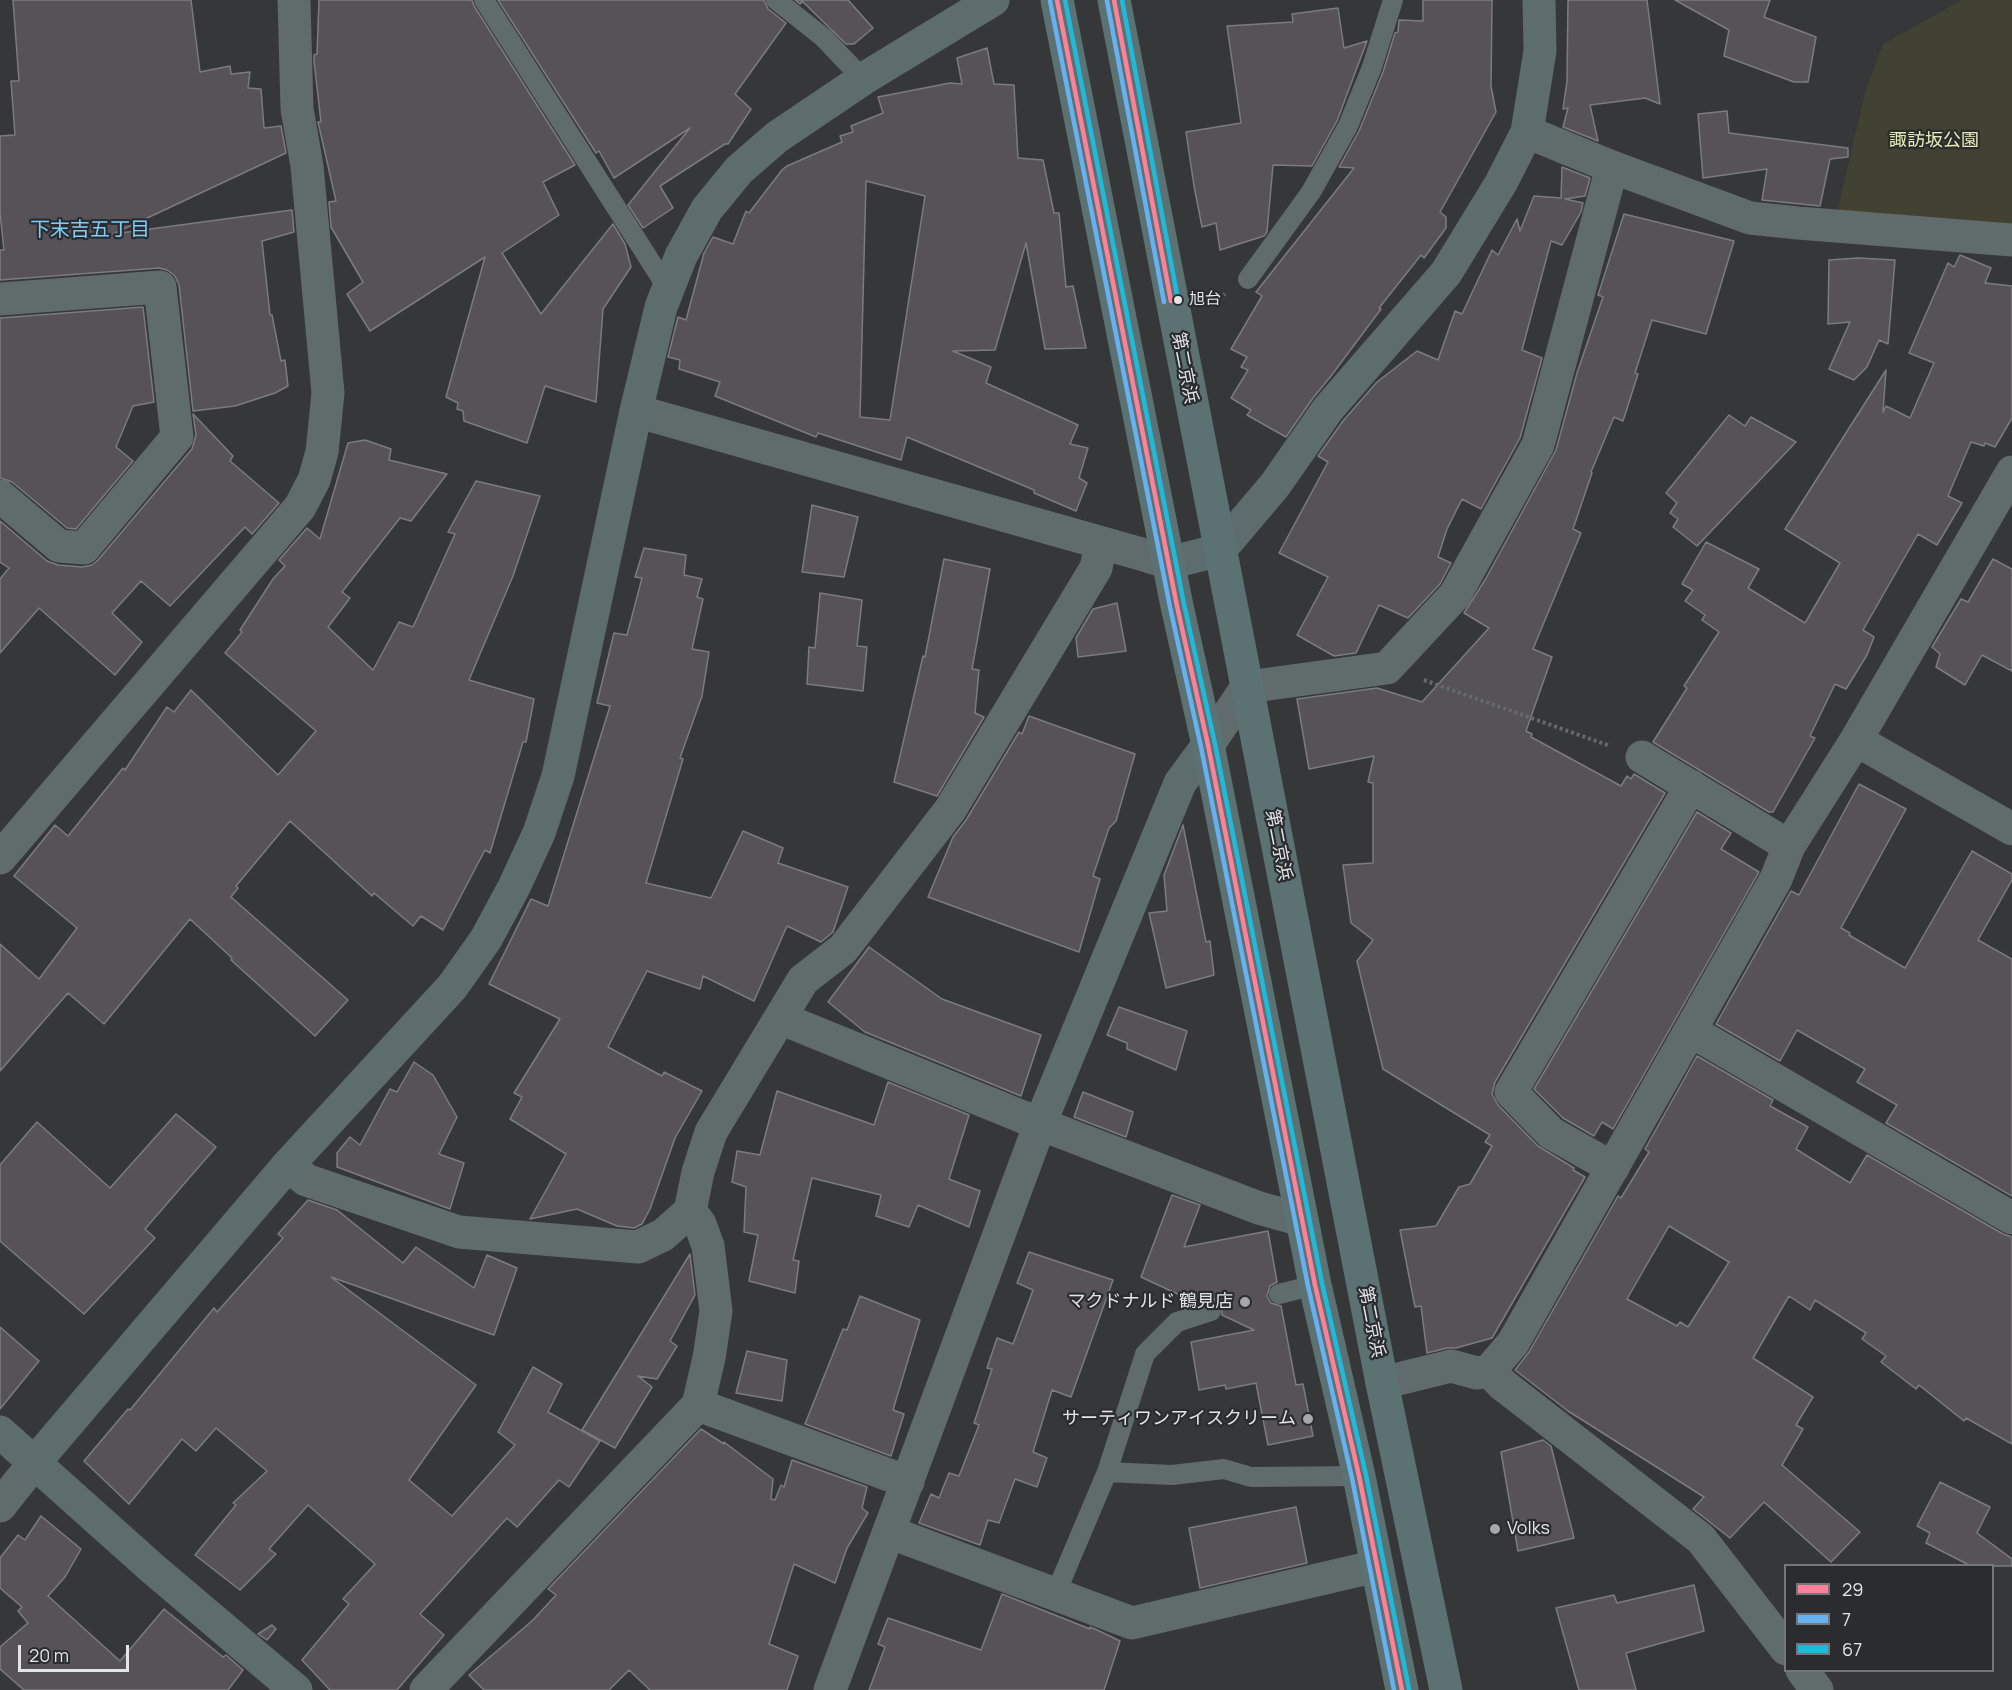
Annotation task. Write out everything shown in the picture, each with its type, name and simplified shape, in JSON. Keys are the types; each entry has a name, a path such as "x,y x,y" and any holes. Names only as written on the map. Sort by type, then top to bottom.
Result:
{"highway":[{"path":"1057,0 1315,1285 1359,1476 1402,1690"},
{"name":"第二京浜","path":"1114,0 1382,1383 1446,1690"}],"street":[{"path":"0,858 300,507 314,480 322,452 328,393 307,166 297,109 294,0"},
{"path":"0,1506 288,1165 452,987 486,939 514,887 538,833 558,776 636,411 661,307 681,256 707,209 739,170 777,137 863,79 993,0"},
{"path":"636,411 1169,563 1220,550 1275,485 1328,409 1446,273 1501,183 1527,132 1540,51 1539,0"},
{"path":"1527,132 1612,167 1750,218 2012,240"},
{"path":"830,1690 1040,1124 1180,783 1247,687 1401,672 1455,595 1538,445 1612,167"},
{"path":"0,299 160,287 177,437 84,548 59,546 0,496"},
{"path":"1382,1383 1451,1366 1477,1373 1489,1371 1514,1343 1776,879 1789,846 1856,740 2012,472"},
{"path":"288,1165 306,1180 459,1232 638,1247 663,1235 690,1210 698,1172 711,1132 802,980 843,950 950,810 1096,568 1101,544"},
{"path":"1856,740 2012,829"},
{"path":"1642,757 1789,846"},
{"path":"1613,1168 1551,1133 1511,1092 1691,786"},
{"path":"780,1018 1040,1124 1259,1208 1302,1220"},
{"path":"1691,1030 2012,1218"},
{"path":"426,1690 698,1405 709,1358 716,1311 708,1246 700,1224 690,1210"},
{"path":"1489,1371 1503,1385 1701,1539 1784,1648"},
{"path":"698,1405 908,1482"},
{"path":"0,1432 152,1568 296,1690"},
{"path":"889,1532 1132,1623 1377,1566"},
{"path":"1803,1672 1817,1690"}],"lane":[{"path":"484,0 668,289"},
{"path":"776,0 824,38 863,79"},
{"path":"1248,279 1311,192 1348,126 1372,68 1393,0"},
{"path":"1279,1294 1315,1285"},
{"path":"1055,1595 1107,1472 1145,1354 1177,1322 1211,1311"},
{"path":"1107,1472 1172,1475 1224,1469 1251,1477 1359,1476"}],"path":[{"path":"1401,672 1642,757"}],"green space":[{"name":"諏訪坂公園","path":"1962,0 2012,0 2012,231 1836,217 1865,93 1883,44"}],"building":[{"path":"13,0 191,0 200,72 230,66 231,74 250,72 248,88 261,89 264,128 281,126 286,153 113,234 292,210 294,232 262,241 270,315 272,315 281,361 285,360 288,386 275,393 235,406 193,411 179,285 175,276 167,270 159,268 0,280 0,250 4,250 0,213 0,136 15,135 11,81 19,81"},
{"path":"319,0 472,0 575,165 543,182 559,215 502,253 541,314 613,224 625,244 631,267 603,309 596,402 545,386 527,443 464,421 463,411 457,409 458,403 446,397 485,257 370,331 347,294 363,282 331,227 329,202 336,201 318,122 321,122 314,61 314,55 317,54"},
{"path":"498,0 764,0 768,9 786,23 735,94 751,109 728,144 660,186 673,208 643,228 628,205 690,128 614,178 599,151 596,153"},
{"path":"795,0 848,0 873,28 854,44 846,44 802,1 800,4"},
{"path":"1423,0 1492,0 1491,86 1496,112 1440,212 1446,217 1446,228 1424,258 1421,255 1379,308 1381,309 1286,437 1247,415 1251,410 1231,398 1248,370 1241,367 1247,357 1231,349 1262,296 1256,292 1354,168 1339,167 1359,131 1383,72 1395,33 1398,32 1399,20 1423,21"},
{"path":"1568,0 1647,0 1660,104 1645,98 1590,105 1598,141 1563,127 1568,108 1563,109 1567,81"},
{"path":"1675,0 1770,0 1764,17 1816,37 1808,82 1794,82 1724,56 1729,30"},
{"path":"1338,8 1344,48 1367,41 1337,121 1312,166 1273,165 1267,232 1264,236 1220,250 1216,223 1202,227 1186,132 1241,123 1227,26 1293,22 1292,14"},
{"path":"987,48 994,84 1014,85 1018,158 1043,160 1054,213 1059,213 1066,287 1073,286 1086,348 1045,349 1026,243 995,350 953,351 991,367 986,383 1078,425 1070,444 1088,448 1079,478 1087,483 1076,511 1034,493 1034,490 907,437 901,460 818,433 816,437 715,396 720,382 679,369 680,360 668,357 678,317 686,320 704,253 713,237 733,244 746,211 749,213 782,170 842,142 840,136 853,132 851,126 883,113 878,97 950,83 962,84 957,58","holes":["866,181 925,196 890,420 860,417"]},
{"path":"1727,111 1729,133 1848,148 1848,157 1830,159 1820,206 1762,200 1767,169 1703,178 1698,114"},
{"path":"1562,167 1590,178 1585,196 1565,199 1583,203 1581,212 1562,245 1551,241 1522,350 1542,358 1520,438 1481,509 1462,499 1447,529 1438,557 1451,563 1440,584 1408,618 1379,605 1356,653 1334,656 1297,635 1328,577 1279,553 1328,462 1318,456 1343,421 1377,382 1417,351 1438,360 1455,311 1462,314 1492,250 1498,255 1517,219 1520,231 1534,196 1561,198"},
{"path":"1624,214 1734,241 1706,334 1652,320 1623,421 1614,417 1591,472 1573,529 1581,533 1533,649 1552,657 1526,731 1532,734 1531,737 1621,786 1627,776 1631,779 1634,774 1665,793 1495,1082 1492,1094 1498,1105 1538,1146 1585,1177 1492,1338 1427,1353 1421,1306 1415,1307 1400,1230 1436,1226 1459,1187 1470,1184 1492,1146 1485,1142 1490,1135 1383,1069 1357,961 1373,940 1351,923 1343,865 1373,863 1373,783 1368,782 1374,756 1309,769 1297,699 1377,688 1422,702 1489,628 1464,613 1485,580 1556,450 1577,373 1603,297 1598,295"},
{"path":"1960,255 1991,268 1985,283 2012,286 2012,418 1995,447 1985,443 1984,446 1971,442 1948,496 1962,503 1937,545 1918,534 1863,630 1874,637 1867,655 1846,689 1835,684 1810,736 1815,738 1773,812 1769,812 1653,742 1687,688 1684,686 1719,632 1702,620 1705,615 1685,601 1693,590 1682,584 1706,542 1759,569 1748,588 1805,623 1840,563 1785,529 1886,370 1883,412 1886,406 1910,418 1934,363 1909,353 1948,263 1954,267"},
{"path":"1858,258 1895,260 1888,344 1879,340 1867,367 1854,380 1829,369 1850,322 1828,324 1829,260"},
{"path":"143,307 154,402 133,406 116,447 133,461 76,529 67,528 12,482 0,478 0,318"},
{"path":"193,414 233,456 230,461 279,503 252,534 245,527 170,606 141,581 112,613 142,642 115,675 39,608 0,653 0,579 9,568 0,562 0,521 47,561 58,565 82,567 92,565 192,449 196,435"},
{"path":"1729,415 1745,426 1751,417 1796,442 1697,546 1673,527 1678,519 1670,513 1677,503 1666,493"},
{"path":"365,440 391,449 389,460 447,474 411,521 400,518 342,592 350,598 328,627 373,670 399,622 413,627 455,534 448,532 476,481 540,496 513,576 469,680 534,699 526,742 523,742 490,853 485,850 443,930 421,916 413,926 374,893 372,896 290,821 236,886 238,888 231,897 348,1000 315,1036 231,960 232,958 190,919 104,1024 68,993 0,1071 0,944 39,979 77,928 14,876 55,825 68,836 123,768 125,770 167,707 174,712 191,690 278,775 316,731 225,653 242,632 240,630 273,579 285,566 279,560 307,528 320,539 348,443"},
{"path":"812,505 858,517 844,577 802,572"},
{"path":"644,548 686,555 684,575 702,579 697,597 703,599 692,649 709,652 702,696 680,758 683,759 646,883 711,898 743,831 783,848 778,863 848,887 833,932 821,942 787,926 754,1001 703,976 700,989 647,971 608,1047 662,1076 664,1072 702,1091 675,1138 650,1209 642,1224 634,1228 617,1226 577,1209 530,1219 566,1154 510,1119 522,1097 514,1093 560,1019 489,984 531,899 548,906 610,706 597,703 614,633 627,635 642,578 635,577"},
{"path":"944,559 990,569 972,669 979,670 975,713 984,717 937,796 894,782 923,656 925,657"},
{"path":"1993,559 2012,569 2012,671 1982,655 1965,685 1936,667 1940,654 1932,647 1961,599 1968,602"},
{"path":"820,593 862,600 857,646 867,647 863,691 807,684 809,647 815,648"},
{"path":"1117,603 1126,651 1078,657 1076,638 1093,609"},
{"path":"1029,716 1135,754 1116,821 1109,828 1093,876 1100,879 1079,952 928,897 953,837 966,820 1019,732 1022,734"},
{"path":"1859,784 1906,809 1841,928 1905,968 1972,851 2012,874 2012,880 1978,940 2012,959 2012,1196 1886,1123 1897,1105 1857,1082 1865,1069 1797,1030 1780,1061 1716,1024 1791,891 1799,895"},
{"path":"1697,812 1731,833 1721,849 1759,872 1613,1129 1602,1122 1594,1136 1563,1118 1534,1089"},
{"path":"1183,825 1206,942 1210,941 1214,975 1166,988 1149,913 1167,911 1164,875"},
{"path":"869,947 942,999 1041,1035 1021,1096 865,1032 828,1002"},
{"path":"1119,1007 1187,1031 1176,1070 1127,1049 1127,1043 1107,1035"},
{"path":"1697,1056 1773,1100 1770,1106 1808,1127 1796,1149 1850,1183 1867,1155 2003,1234 2012,1237 2012,1444 1966,1418 1964,1421 1919,1385 1916,1389 1881,1362 1886,1356 1862,1339 1866,1333 1815,1300 1810,1310 1789,1296 1753,1358 1813,1397 1796,1425 1803,1429 1782,1465 1860,1532 1831,1562 1764,1502 1730,1538 1693,1509 1704,1497 1568,1411 1515,1370 1529,1352 1618,1196 1621,1198 1649,1152 1645,1149","holes":["1669,1226 1729,1262 1688,1327 1680,1322 1677,1326 1627,1299"]},
{"path":"414,1062 433,1075 457,1117 439,1154 464,1163 450,1209 337,1167 337,1153 350,1137 360,1145 390,1089 397,1092"},
{"path":"888,1082 969,1115 949,1179 980,1191 969,1227 918,1205 909,1227 876,1216 881,1195 812,1178 793,1260 799,1261 795,1293 749,1281 758,1235 744,1232 746,1187 732,1182 737,1151 760,1155 777,1091 874,1125"},
{"path":"1083,1092 1133,1112 1126,1137 1074,1117"},
{"path":"176,1114 216,1147 145,1229 155,1238 84,1314 0,1241 0,1165 37,1122 110,1188"},
{"name":"マクドナルド 鶴見店","path":"1172,1195 1200,1205 1184,1247 1268,1231 1277,1282 1270,1286 1267,1296 1271,1303 1281,1306 1296,1385 1303,1384 1313,1436 1268,1445 1256,1383 1226,1389 1225,1385 1199,1390 1191,1342 1254,1330 1222,1315 1222,1307 1214,1299 1197,1303 1141,1277"},
{"path":"308,1200 337,1210 403,1263 416,1247 474,1288 487,1255 517,1268 494,1335 331,1277 476,1385 409,1480 452,1516 515,1445 498,1432 533,1367 562,1384 548,1412 600,1441 569,1487 559,1480 517,1527 507,1518 420,1614 444,1635 397,1690 330,1690 302,1660 349,1604 343,1599 375,1564 308,1505 269,1549 276,1554 240,1590 195,1555 236,1505 233,1503 267,1471 216,1428 196,1451 182,1439 129,1504 84,1461 128,1409 130,1410 214,1308 217,1312 283,1238 278,1234"},
{"path":"1029,1252 1113,1280 1071,1397 1052,1390 1033,1452 1047,1458 1037,1487 1015,1479 999,1523 988,1520 980,1545 919,1523 931,1494 939,1498 949,1473 959,1476 979,1425 974,1423 992,1369 987,1368 997,1338 1013,1344 1033,1290 1017,1283"},
{"path":"690,1254 695,1295 670,1341 677,1346 657,1379 638,1376 652,1387 615,1448 582,1430"},
{"path":"860,1296 920,1320 893,1410 904,1414 891,1456 805,1424 843,1329 847,1330"},
{"path":"0,1327 39,1361 0,1409"},
{"path":"747,1351 787,1360 782,1401 736,1393"},
{"path":"701,1429 724,1444 724,1442 773,1479 771,1499 775,1500 781,1485 784,1487 792,1460 867,1487 862,1508 868,1513 847,1548 835,1583 794,1564 769,1644 798,1656 787,1690 650,1690 629,1670 609,1690 484,1690 469,1675 533,1620 556,1595 548,1589"},
{"path":"1543,1440 1551,1446 1574,1538 1518,1551 1501,1452"},
{"path":"1940,1482 1990,1507 1977,1533 2012,1559 2012,1566 1967,1564 1926,1543 1930,1533 1917,1526"},
{"path":"1296,1507 1307,1563 1200,1588 1189,1528"},
{"path":"41,1516 81,1549 65,1577 48,1596 120,1661 164,1609 223,1657 226,1655 243,1670 228,1690 24,1690 0,1669 0,1647 28,1623 18,1611 22,1607 0,1588 0,1558 18,1535 25,1540"},
{"path":"1694,1585 1704,1631 1626,1653 1636,1690 1579,1690 1556,1608 1614,1595 1617,1603"},
{"path":"1002,1594 1090,1629 1090,1627 1120,1641 1104,1690 869,1690 885,1647 878,1644 888,1618 981,1650"},
{"path":"272,1625 276,1629 267,1640 258,1634"}],"transit line":[{"name":"29","path":"1057,0 1315,1285 1359,1476 1402,1690"},
{"name":"67","path":"1065,0 1184,604 1215,744 1322,1283 1366,1475 1409,1689"},
{"name":"29","path":"1114,0 1171,301"},
{"name":"67","path":"1122,0 1178,300"},
{"name":"7","path":"1050,1 1308,1286 1352,1478 1394,1690"},
{"name":"7","path":"1107,1 1164,302"}],"place":[{"name":"旭台","path":"1178,300"},
{"name":"マクドナルド 鶴見店","path":"1245,1302"},
{"name":"サーティワンアイスクリーム","path":"1308,1419"},
{"name":"Volks","path":"1495,1529"}],"district":[{"name":"下末吉五丁目","path":"90,230"}]}
